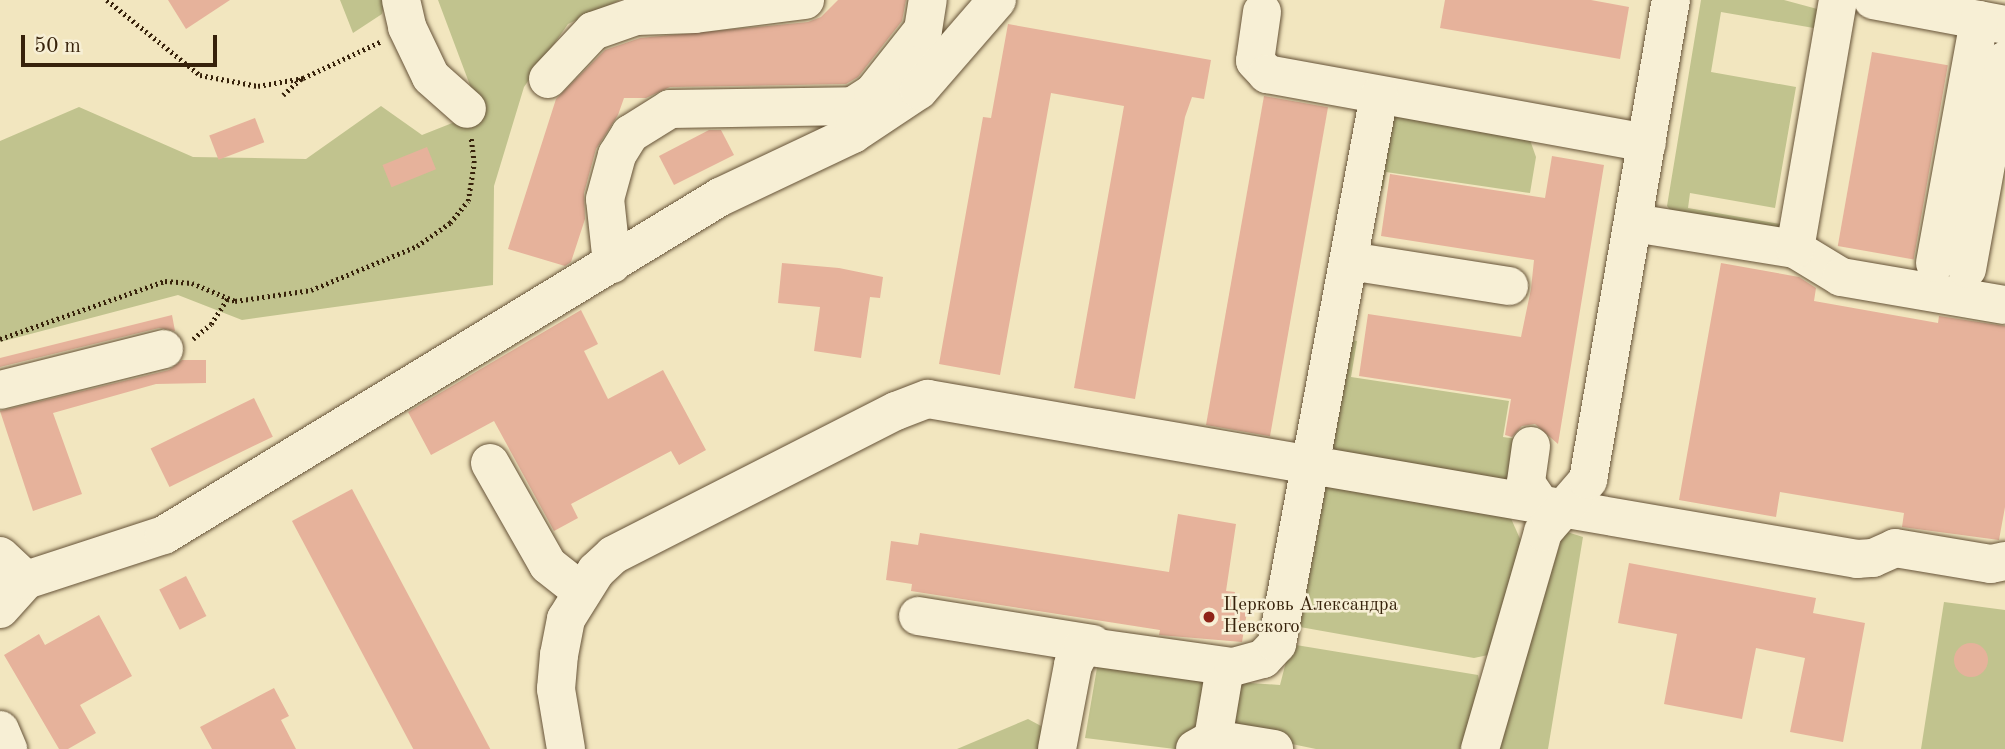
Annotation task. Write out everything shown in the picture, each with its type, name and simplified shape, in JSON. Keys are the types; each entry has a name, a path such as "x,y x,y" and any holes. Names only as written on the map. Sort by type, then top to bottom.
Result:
{"street":[{"path":"548,79 593,31 636,16 695,14 805,0"},
{"path":"612,264 606,199 617,155 630,134 670,109 853,106 873,93 923,30 928,0"},
{"path":"0,609 13,568 164,535 720,197 853,134 919,90 997,0"},
{"path":"1480,749 1552,506 1582,493 1588,480 1671,0"},
{"path":"1795,249 1838,0"},
{"path":"1873,0 1992,22 1951,266 2005,60"},
{"path":"1262,12 1255,61 1267,74 1647,143"},
{"path":"404,13 430,77 467,109"},
{"path":"918,617 1225,667 1241,667 1263,659 1282,633 1379,95"},
{"path":"1634,223 1795,249 1841,277 2005,305"},
{"path":"1349,261 1509,286"},
{"path":"0,390 163,349"},
{"path":"566,749 556,689 566,619 581,591 613,555 896,411 928,399 1857,559 1895,548 1991,564 2005,561"},
{"path":"1531,446 1526,483 1552,506"},
{"path":"490,463 548,565 581,591"},
{"path":"1057,749 1076,652 1093,644"},
{"path":"1225,667 1204,744 1274,749"},
{"path":"0,730 8,749"}],"path":[{"path":"107,0 201,75 258,86 303,78 354,57 404,13"},
{"path":"283,95 303,78"},
{"path":"0,339 165,281 192,283 235,301 311,290 417,246 450,223 468,201 474,163 467,109"},
{"path":"163,349 194,338 211,324 228,298"}],"green space":[{"path":"340,0 385,0 382,14 353,33"},
{"path":"438,0 620,0 568,24 524,87 494,186 493,285 242,320 178,295 0,342 0,141 79,107 193,157 306,159 381,106 422,135 480,112"},
{"path":"1701,0 1784,0 1821,10 1825,30 1721,12 1711,72 1796,87 1775,208 1690,193 1688,208 1792,226 1788,229 1671,211 1667,206"},
{"path":"1393,112 1530,140 1536,157 1530,193 1386,172 1383,189 1370,187"},
{"path":"1346,339 1357,341 1351,377 1509,401 1503,437 1517,439 1508,484 1330,458"},
{"path":"1326,484 1509,514 1521,541 1488,655 1474,658 1300,627"},
{"path":"1564,531 1583,537 1548,749 1496,749"},
{"path":"1944,602 2005,610 2005,749 1921,749"},
{"path":"1296,645 1478,675 1480,686 1461,749 1316,749 1228,731 1236,682 1280,685 1288,654"},
{"path":"1099,656 1211,676 1202,732 1175,749 1085,738"},
{"path":"1028,719 1041,726 1042,749 957,749"}],"building":[{"path":"168,0 230,0 186,29"},
{"path":"838,0 906,0 902,21 858,77 846,84 670,87 646,98 624,98 618,115 596,149 584,193 585,219 571,262 565,266 508,249 556,99 605,50 640,38 808,22 821,17"},
{"path":"1445,0 1591,0 1629,7 1620,59 1440,28"},
{"path":"1008,24 1211,60 1204,99 1192,97 1185,117 1135,399 1074,388 1124,106 1051,93 1000,375 939,364 983,117 991,118"},
{"path":"1872,52 1948,65 1914,259 1838,246"},
{"path":"1264,96 1328,107 1270,436 1206,425"},
{"path":"255,118 264,142 219,160 209,136"},
{"path":"709,130 721,130 734,155 674,185 659,156"},
{"path":"427,147 436,169 391,187 382,165"},
{"path":"1552,156 1604,165 1558,444 1535,424 1522,426 1512,437 1505,435 1511,399 1359,376 1368,314 1521,337 1531,289 1534,260 1381,236 1390,174 1545,198"},
{"path":"782,263 839,268 883,277 880,298 870,297 861,358 814,351 820,307 778,303"},
{"path":"1721,263 1799,277 1816,288 1814,301 1938,323 1939,316 2005,326 2005,507 1999,540 1902,527 1904,513 1780,492 1776,517 1679,500"},
{"path":"581,310 598,344 584,351 608,399 663,370 706,450 679,465 671,451 571,504 578,518 554,531 494,421 431,455 408,412"},
{"path":"172,315 175,331 159,328 0,367 0,358"},
{"path":"182,360 206,360 206,383 156,384 53,413 82,494 33,511 0,411 169,370"},
{"path":"254,398 273,437 169,487 151,448"},
{"path":"352,489 490,749 413,749 292,521"},
{"path":"1178,514 1236,524 1226,591 1235,592 1233,604 1248,606 1242,642 1159,635 1160,630 911,591 912,584 886,580 891,541 918,545 920,533 1169,572"},
{"path":"1629,563 1816,598 1813,613 1865,623 1843,742 1790,732 1805,658 1756,648 1742,719 1664,704 1677,634 1618,623"},
{"path":"186,576 206,616 180,630 159,590"},
{"path":"99,615 132,676 80,705 96,733 68,749 59,749 4,655 39,634 45,645"},
{"path":"1971,643 1983,648 1988,660 1983,672 1971,677 1959,672 1954,660 1959,648"},
{"path":"274,688 289,716 281,720 296,749 212,749 200,727"}],"place":[{"name":"Церковь Александра Невского","path":"1209,617"}]}
